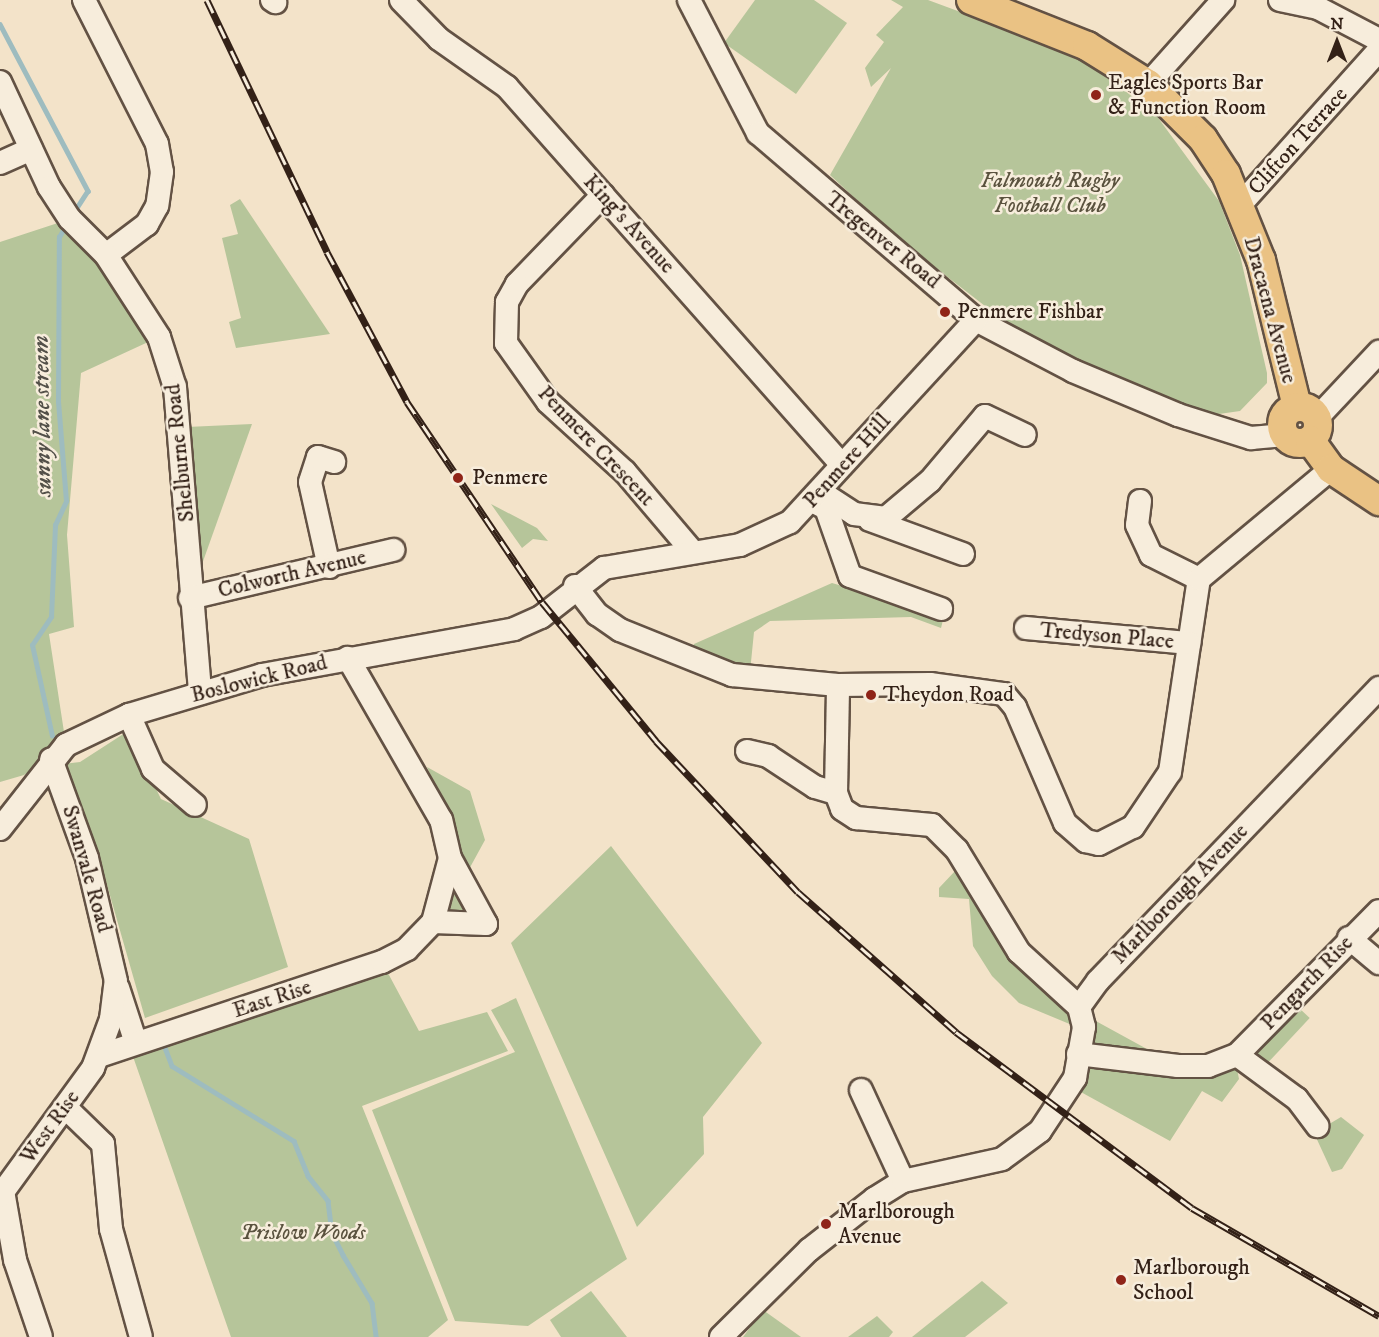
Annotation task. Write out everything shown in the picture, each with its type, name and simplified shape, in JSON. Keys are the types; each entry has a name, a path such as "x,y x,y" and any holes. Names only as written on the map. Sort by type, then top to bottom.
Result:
{"main road":[{"name":"Dracaena Avenue","path":"971,0 1087,46 1148,84 1203,139 1240,205 1261,260 1302,425"},
{"path":"1302,425 1331,469 1379,501"}],"street":[{"path":"84,0 157,144 162,172 157,206 147,224 106,255"},
{"name":"King's Avenue","path":"401,0 439,39 507,87 842,465"},
{"name":"Tregenver Road","path":"689,0 758,133 976,320 1082,375 1178,415 1251,438 1302,425"},
{"path":"1148,84 1223,0"},
{"path":"1280,0 1318,8 1379,40"},
{"name":"Clifton Terrace","path":"1240,205 1379,50"},
{"name":"Shelburne Road","path":"0,82 31,149 70,219 106,255 159,337 176,387 186,467 190,598 200,693"},
{"path":"0,163 31,149"},
{"name":"Penmere Crescent","path":"603,195 517,285 503,325 506,343 548,402 625,472 692,551"},
{"name":"Penmere Hill","path":"557,603 575,586 615,564 740,545 790,522 818,498 842,465 976,320"},
{"path":"1302,425 1379,352"},
{"path":"870,520 903,508 985,416 1025,435"},
{"path":"329,567 310,482 318,457 334,462"},
{"path":"575,586 597,614 620,630 680,657 741,677 838,685 930,684 1004,694 1015,707 1065,823 1086,841 1107,843 1133,827 1170,772 1199,579 1331,469"},
{"path":"818,498 963,554"},
{"path":"818,498 826,508 850,576 941,609"},
{"path":"1140,501 1137,525 1151,555 1199,579"},
{"name":"Colworth Avenue","path":"190,598 329,567 393,550"},
{"name":"Boslowick Road","path":"0,829 51,759 66,745 129,715 200,693 348,658 490,636 526,625 557,603"},
{"name":"Tredyson Place","path":"1026,628 1189,643"},
{"name":"East Rise","path":"348,658 412,765 441,820 450,858 486,924 433,922"},
{"path":"721,1337 809,1250 903,1182 1021,1149 1062,1102 1078,1054 1084,1027 1079,1007 1020,952 948,838 926,823 856,818 842,809 836,793 838,685"},
{"name":"Marlborough Avenue","path":"1079,1007 1098,981 1378,690"},
{"path":"129,715 153,769 195,805"},
{"path":"747,751 768,756 815,788 836,793"},
{"name":"Swanvale Road","path":"51,759 87,858 116,981 136,1043"},
{"name":"East Rise","path":"99,1056 382,962 407,949 433,922 450,858"},
{"name":"Pengarth Rise","path":"1078,1054 1178,1066 1208,1066 1237,1055 1349,938 1379,911"},
{"path":"1349,938 1379,963"},
{"name":"Swanvale Road","path":"99,1056 116,981"},
{"path":"1237,1055 1297,1099 1317,1126"},
{"name":"West Rise","path":"2,1194 99,1056"},
{"path":"861,1090 903,1182"},
{"path":"65,1107 103,1144 111,1229 141,1337"},
{"path":"2,1194 7,1257 41,1337"}],"green space":[{"path":"755,0 814,0 847,23 796,94 724,43"},
{"name":"Falmouth Rugby Football Club","path":"891,0 928,0 1080,56 1156,115 1219,201 1240,255 1267,373 1267,383 1240,411 1212,415 1113,378 1007,323 901,241 830,175 891,68 871,87 865,68 884,42 876,35 903,7"},
{"path":"240,199 330,334 236,348 229,322 241,318 222,238 238,234 230,205"},
{"path":"70,219 159,337 81,373 67,535 74,627 49,634 66,745 24,775 0,782 0,242"},
{"path":"252,424 196,581 187,427"},
{"path":"491,504 537,528 548,541 533,539 522,548"},
{"path":"832,583 944,616 941,628 911,617 770,621 754,632 750,672 690,654 694,644"},
{"path":"128,731 161,799 249,839 288,967 145,1018 101,864 55,765 80,762"},
{"path":"427,767 470,791 485,840 462,882 480,921 441,919 448,816"},
{"path":"611,846 762,1043 703,1117 704,1154 637,1227 511,943"},
{"path":"956,870 1030,975 1069,1008 1072,1025 1019,1003 992,976 973,946 969,899 939,897 939,888"},
{"name":"Prislow Woods","path":"382,962 419,1031 487,1012 508,1051 362,1106 448,1320 428,1337 231,1337 130,1048"},
{"path":"516,998 627,1259 528,1326 455,1321 372,1110 515,1052 491,1010"},
{"path":"1298,1007 1310,1018 1262,1069 1250,1058"},
{"path":"1083,1014 1178,1066 1177,1077 1202,1078 1237,1069 1239,1079 1222,1102 1202,1091 1170,1141 1079,1091"},
{"path":"1341,1117 1364,1135 1342,1169 1332,1172 1314,1133"},
{"path":"982,1281 1008,1303 965,1337 912,1337"},
{"path":"591,1291 627,1337 561,1337 550,1320"},
{"path":"763,1310 801,1337 743,1337"},
{"path":"877,1316 893,1332 889,1337 848,1337"}],"waterway":[{"name":"sunny lane stream","path":"0,24 88,191 77,208"},
{"name":"sunny lane stream","path":"52,736 32,645 51,617 55,525 66,501 58,402 59,237 63,230"},
{"path":"164,1045 172,1066 294,1141 308,1176 328,1201 332,1233 372,1303 376,1337"}],"railway":[{"path":"207,0 327,252 407,402 542,602 656,741 798,892 956,1032 1192,1208 1379,1316"}],"place":[{"name":"Eagles Sports Bar & Function Room","path":"1096,95"},
{"name":"Penmere Fishbar","path":"945,312"},
{"name":"Penmere","path":"458,478"},
{"name":"Theydon Road","path":"871,695"},
{"name":"Marlborough Avenue","path":"826,1224"},
{"name":"Marlborough School","path":"1121,1280"}]}
